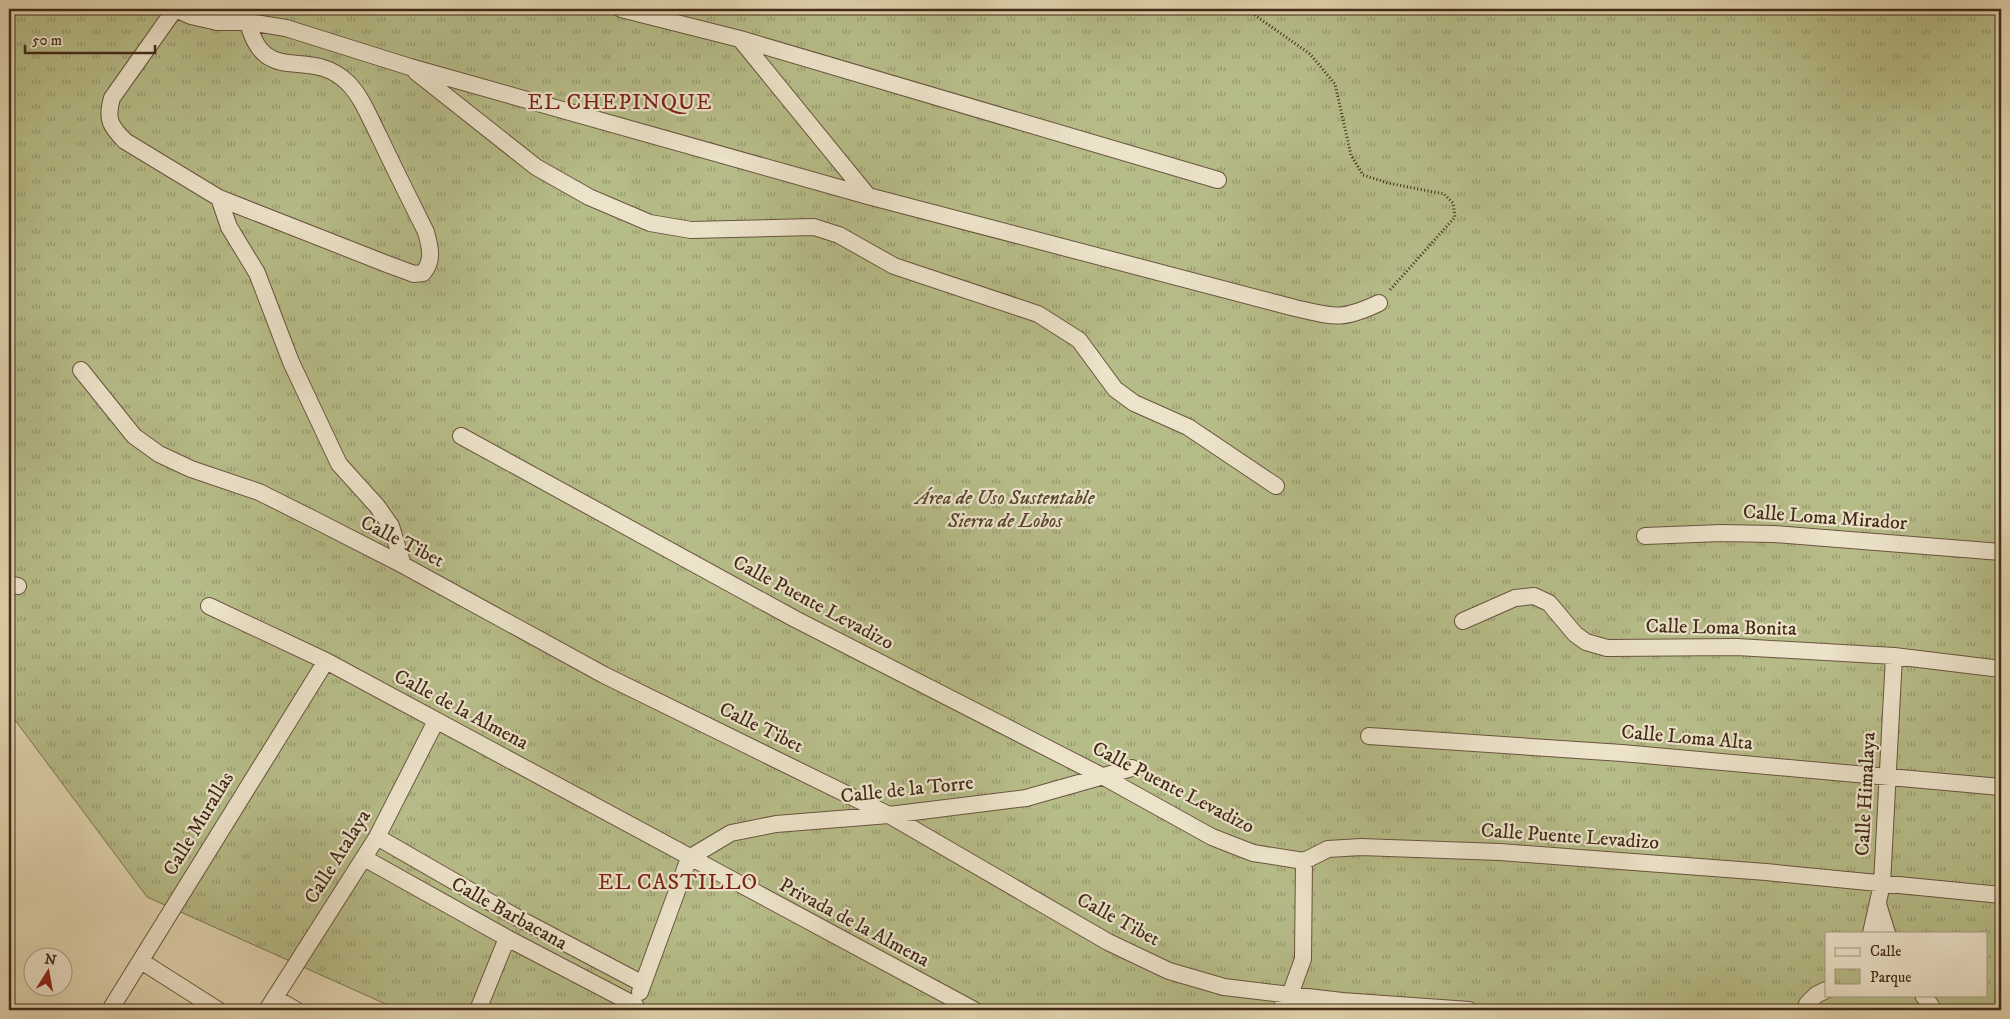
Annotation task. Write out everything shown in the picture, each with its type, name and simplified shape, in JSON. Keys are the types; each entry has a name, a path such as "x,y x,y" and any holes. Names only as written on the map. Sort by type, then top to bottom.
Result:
{"street":[{"path":"246,15 257,47 265,56 277,62 315,66 333,74 348,83 363,105 426,232 430,258 423,273 414,274 219,198 125,141 112,128 108,111 112,98 175,9 217,22 246,15 410,67 868,196 1333,316 1354,315 1379,303"},
{"path":"621,9 740,39 1218,180"},
{"path":"740,39 868,196"},
{"path":"410,67 536,167 589,197 650,223 691,230 814,226 839,235 894,266 1038,314 1079,340 1115,389 1134,403 1188,427 1276,486"},
{"path":"219,198 229,227 257,273 291,362 339,464 391,526 403,565"},
{"name":"Calle Tibet","path":"81,370 134,436 159,454 191,469 260,492 403,565 604,675 889,815 1108,942 1169,971 1224,987 1290,995 1342,1005 1469,1010"},
{"name":"Calle Puente Levadizo","path":"461,436 795,619 1102,776 1212,837 1253,853 1304,861 1328,849 1361,847 1500,852 1766,872 2001,895"},
{"name":"Calle Loma Mirador","path":"1645,536 1720,533 1774,534 2001,552"},
{"name":"Calle Loma Bonita","path":"1463,621 1515,598 1534,596 1549,603 1576,634 1586,642 1607,648 1737,647 1894,656 2001,669"},
{"name":"Calle de la Almena","path":"209,606 326,661 689,858"},
{"name":"Calle Himalaya","path":"1872,932 1882,884 1894,656"},
{"name":"Calle Murallas","path":"110,1010 326,661"},
{"name":"Calle Atalaya","path":"271,1004 377,837 436,721"},
{"name":"Calle Loma Alta","path":"1369,736 1622,754 2001,788"},
{"name":"Calle de la Torre","path":"689,858 731,833 776,824 889,815 1026,798 1132,768"},
{"name":"Calle Barbacana","path":"377,837 516,917 643,984"},
{"name":"Calle Barbacana","path":"364,858 634,1008"},
{"path":"634,1008 689,858"},
{"name":"Privada de la Almena","path":"689,858 974,1010"},
{"path":"1280,1010 1290,995 1303,960 1304,861"},
{"path":"1878,902 1887,932"},
{"path":"478,1010 507,938"},
{"path":"140,961 218,1010"},
{"path":"1806,1010 1807,1004 1816,995 1825,990"},
{"path":"1924,996 1934,1010"},
{"path":"271,1004 296,1010"}],"path":[{"path":"1246,9 1310,54 1335,84 1351,155 1363,175 1388,183 1444,194 1454,203 1455,217 1379,303"}],"green space":[{"name":"Área de Uso Sustentable Sierra de Lobos","path":"9,9 2001,9 2001,1010 399,1010 147,897 9,712"}],"district":[{"name":"EL CHEPINQUE","path":"620,102"},
{"name":"EL CASTILLO","path":"678,882"}]}
